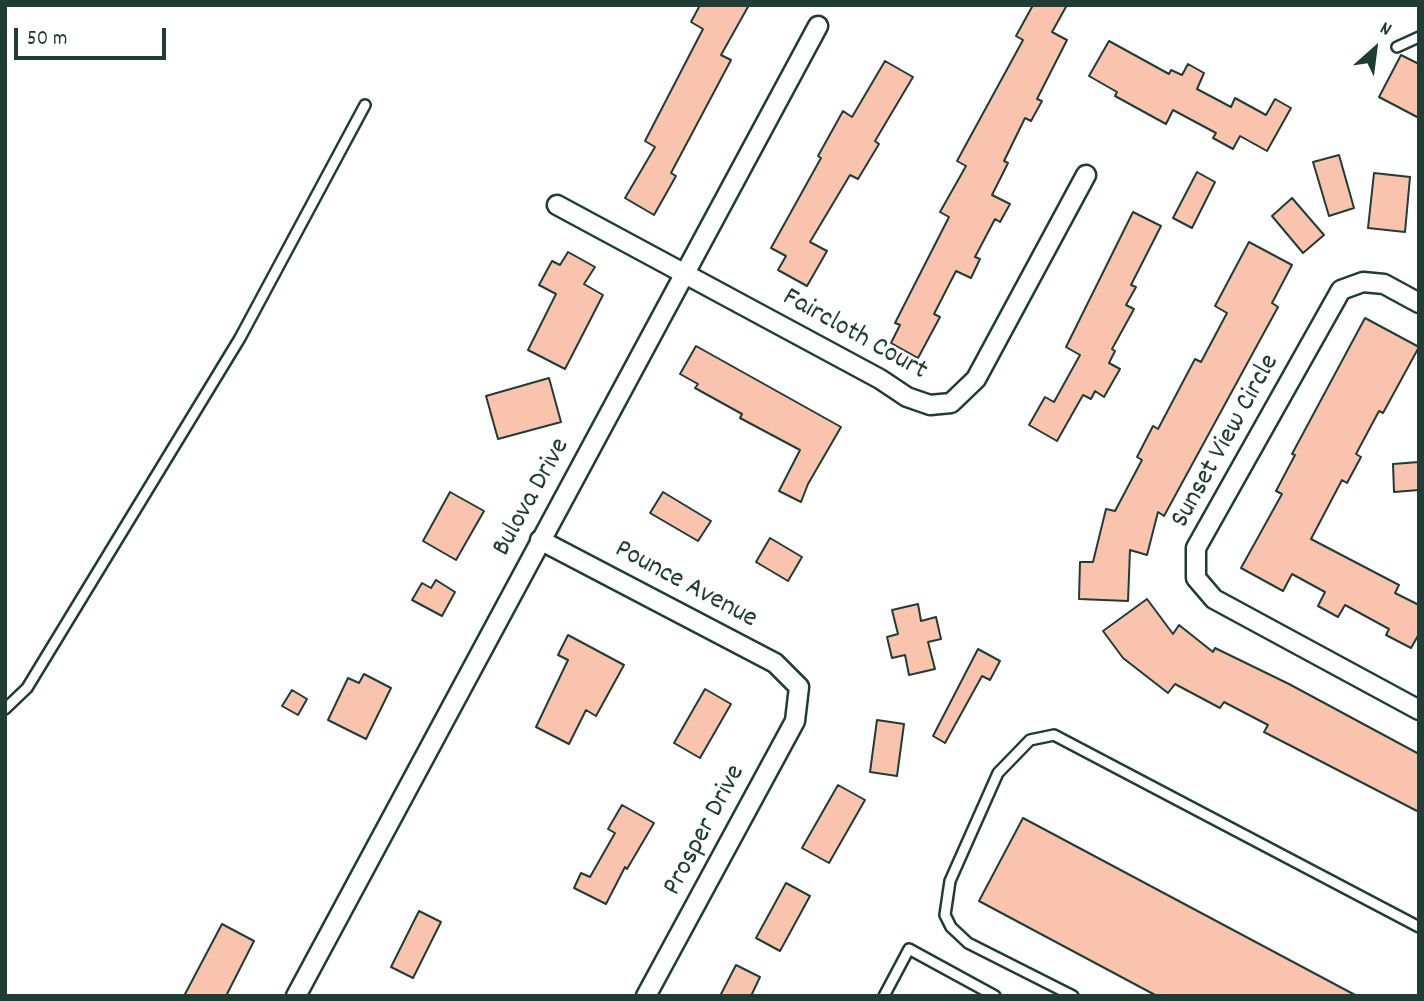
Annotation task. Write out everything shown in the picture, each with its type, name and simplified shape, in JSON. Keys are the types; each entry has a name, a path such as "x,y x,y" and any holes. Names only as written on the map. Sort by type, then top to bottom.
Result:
{"street":[{"name":"Bulova Drive","path":"296,996 818,26"},
{"name":"Faircloth Court","path":"686,274 880,379 907,397 930,405 951,404 976,379 1086,175"},
{"path":"557,205 686,274"},
{"name":"Sunset View Circle","path":"1419,303 1384,284 1363,282 1340,290 1196,548 1196,578 1214,599 1419,710"},
{"name":"Pounce Avenue","path":"540,540 775,663 800,687"},
{"name":"Prosper Drive","path":"646,996 795,721 800,687"}],"lane":[{"path":"1397,47 1419,37"},
{"path":"5,709 27,688 240,338 365,105"},
{"path":"1073,996 968,943 951,927 944,915 950,881 998,773 1030,740 1042,737 1054,735 1419,927"},
{"path":"884,996 909,949 995,996"}],"building":[{"path":"700,5 749,5 721,55 731,60 671,173 676,176 654,215 625,198 655,147 645,141 703,29 691,22"},
{"path":"1033,5 1067,5 1052,32 1067,40 1037,99 1042,101 1031,121 1025,118 1004,161 1008,163 992,195 1010,204 1000,222 995,219 975,257 980,259 971,278 956,271 934,314 940,317 918,358 891,343 900,325 895,323 949,217 940,212 966,166 957,161 1023,40 1016,36"},
{"path":"1109,41 1169,74 1171,70 1182,75 1188,64 1204,73 1197,89 1231,107 1235,98 1266,115 1275,99 1291,108 1267,151 1240,136 1233,149 1213,138 1216,133 1173,110 1166,124 1115,96 1117,92 1089,76"},
{"path":"1401,55 1419,64 1419,118 1379,97"},
{"path":"885,61 913,77 875,141 879,144 858,179 850,175 810,242 827,251 807,286 778,270 786,256 771,248 821,158 818,156 843,111 852,117"},
{"path":"1339,155 1354,208 1329,216 1313,162"},
{"path":"1197,172 1215,182 1192,228 1173,218"},
{"path":"1374,173 1410,177 1405,232 1368,228"},
{"path":"1292,198 1324,235 1303,253 1272,216"},
{"path":"1133,212 1161,226 1131,285 1136,287 1126,305 1134,309 1112,349 1115,351 1109,363 1120,369 1104,397 1095,391 1091,399 1083,395 1057,441 1029,425 1045,397 1054,402 1080,355 1066,347"},
{"path":"1249,242 1292,265 1272,303 1278,307 1164,516 1158,512 1147,555 1130,550 1128,601 1079,599 1080,562 1093,562 1106,509 1115,511 1142,460 1137,457 1153,426 1158,429 1195,359 1201,362 1227,313 1215,306"},
{"path":"568,252 595,267 584,284 603,295 565,369 528,350 556,294 539,285 552,261 560,265"},
{"path":"1365,318 1419,347 1383,413 1379,411 1356,454 1361,457 1347,483 1342,480 1311,539 1399,585 1395,593 1419,605 1419,634 1411,648 1386,635 1389,629 1345,605 1338,617 1318,606 1325,592 1292,574 1283,591 1241,568 1282,494 1276,491 1295,455 1292,454"},
{"path":"696,346 841,427 808,484 801,502 779,491 800,450 740,418 742,414 695,388 698,384 680,374"},
{"path":"549,378 561,422 498,439 486,396"},
{"path":"1419,462 1419,490 1394,492 1393,464"},
{"path":"450,492 484,511 456,560 423,541"},
{"path":"663,492 711,521 698,541 650,513"},
{"path":"770,538 802,557 788,581 756,562"},
{"path":"436,580 455,592 442,616 412,600 422,583 431,588"},
{"path":"1147,599 1173,634 1179,625 1213,652 1215,648 1289,684 1419,754 1419,812 1264,732 1268,725 1224,702 1220,708 1175,684 1168,693 1123,658 1103,631"},
{"path":"918,604 921,621 936,617 941,639 928,642 935,669 909,675 905,655 892,658 887,637 898,634 892,610"},
{"path":"568,635 624,665 596,716 586,710 569,744 536,727 568,660 558,655"},
{"path":"978,649 1000,661 990,680 982,676 945,743 933,736"},
{"path":"364,674 391,688 366,739 328,720 348,678 359,683"},
{"path":"705,689 731,704 700,758 674,743"},
{"path":"292,690 307,699 298,715 282,706"},
{"path":"877,720 904,724 897,776 870,772"},
{"path":"838,785 865,800 829,863 802,848"},
{"path":"622,805 654,823 627,869 625,867 606,904 574,888 581,873 590,877 615,833 608,829"},
{"path":"1023,818 1357,996 1157,996 979,901"},
{"path":"786,883 810,896 780,951 756,938"},
{"path":"419,911 441,922 413,978 391,967"},
{"path":"222,924 254,941 226,996 184,996"},
{"path":"736,965 760,977 751,996 720,996"}]}
